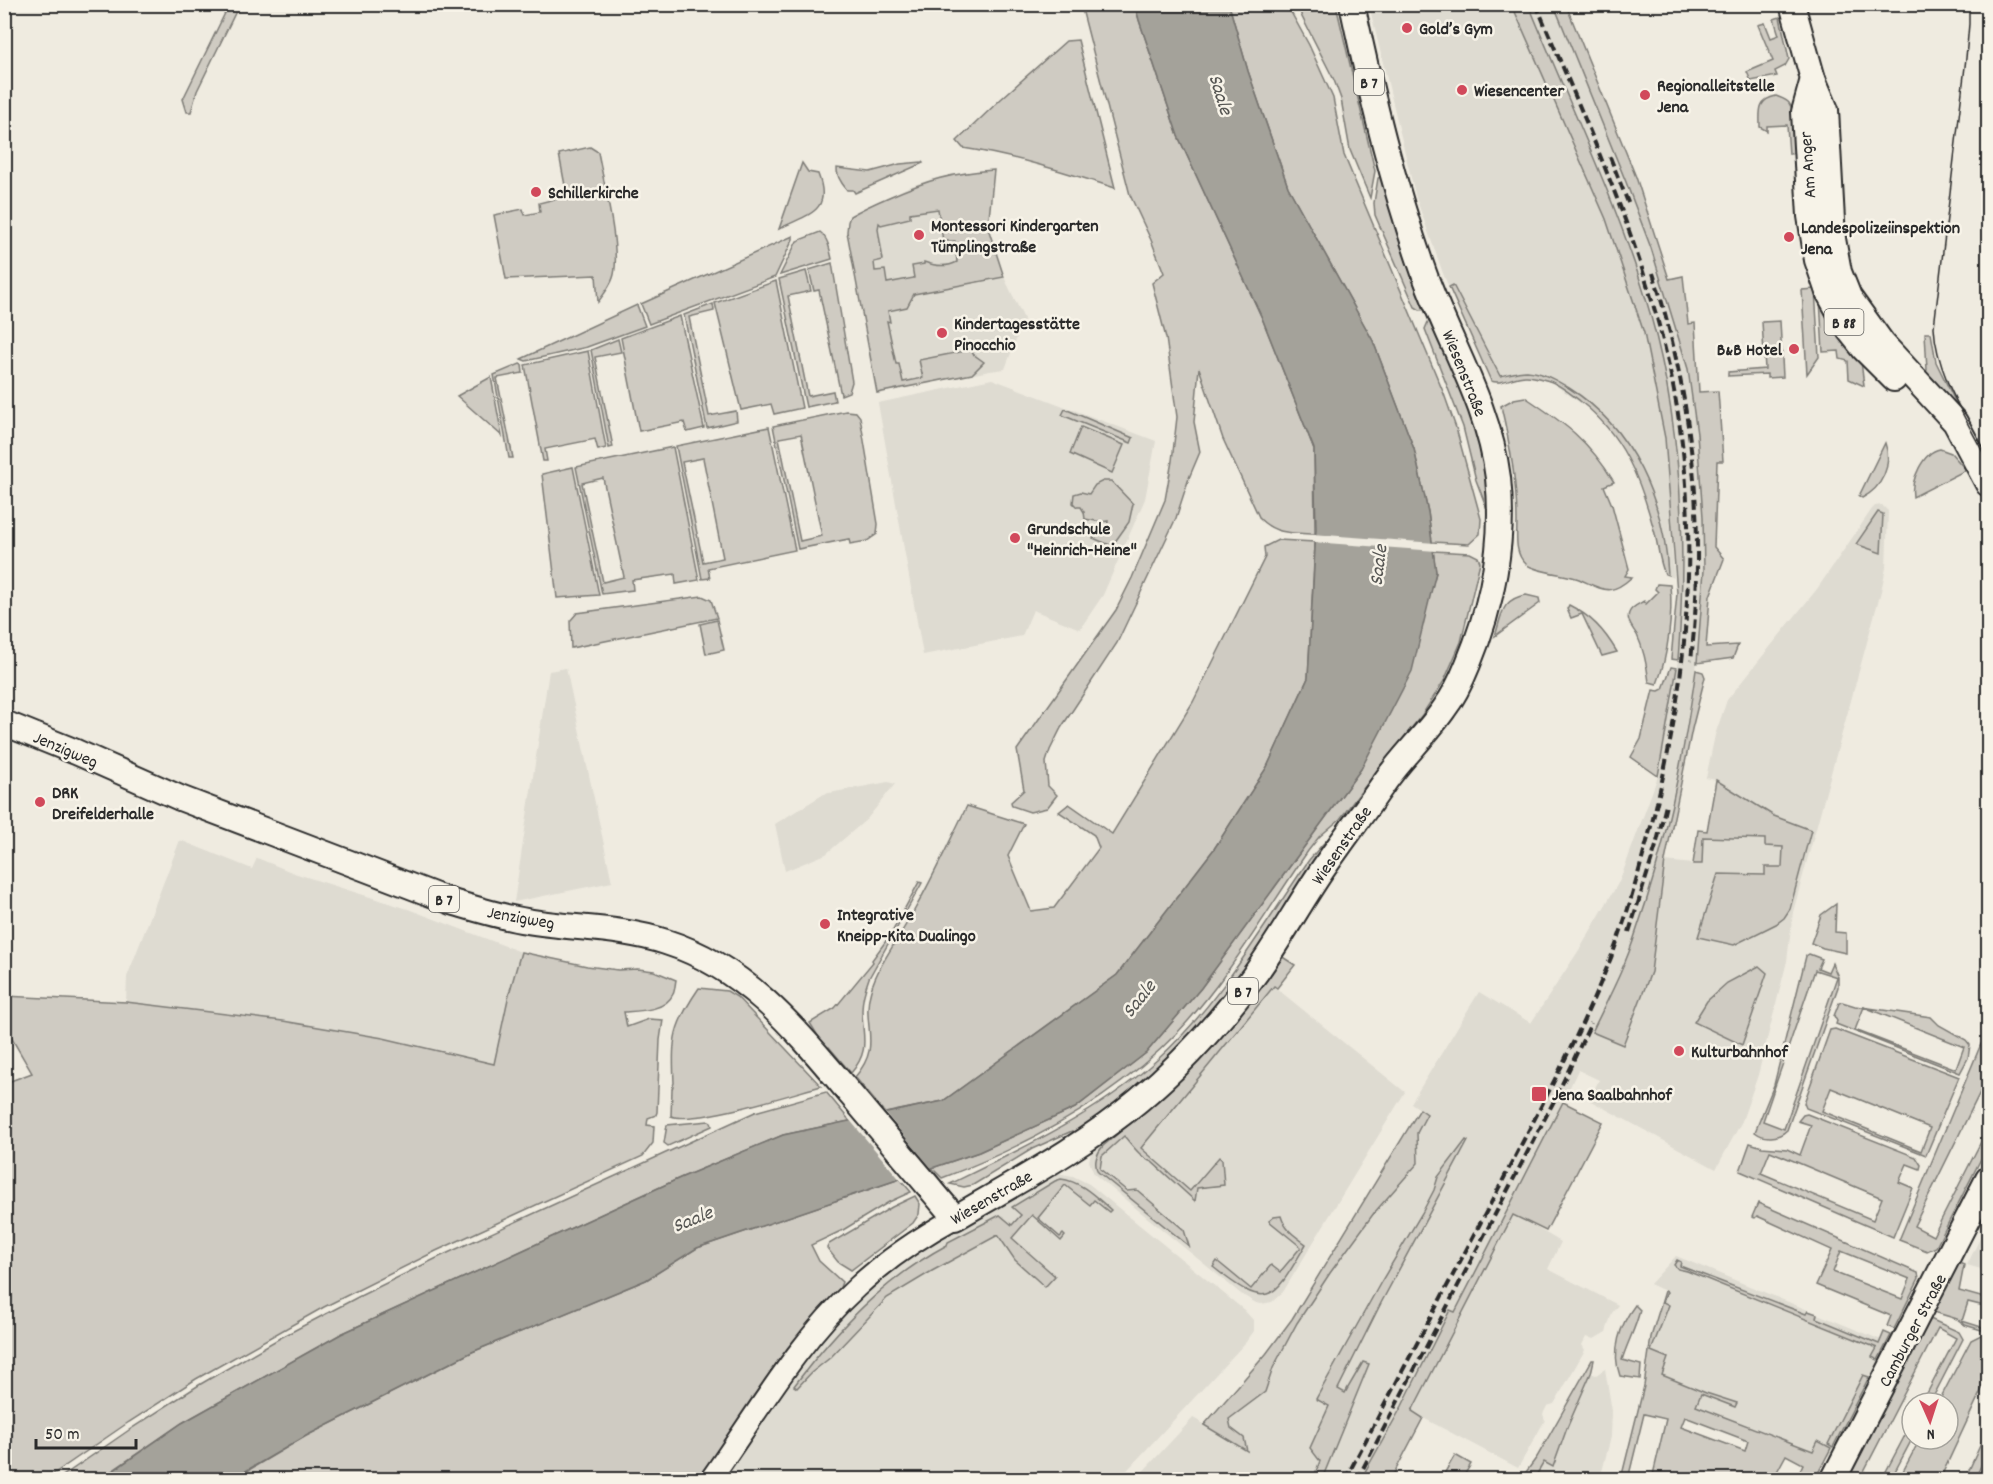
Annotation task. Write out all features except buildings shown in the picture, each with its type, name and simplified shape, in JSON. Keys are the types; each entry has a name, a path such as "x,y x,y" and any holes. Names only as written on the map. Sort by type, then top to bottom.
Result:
{"main road":[{"name":"Wiesenstraße","path":"955,1218 1066,1153 1110,1122 1156,1085 1212,1029 1254,975 1324,867 1387,779 1446,707 1467,665 1478,634 1491,593 1498,549 1499,502 1494,454 1479,403 1425,277 1397,193 1378,124 1352,4"},
{"name":"Am Anger","path":"1792,4 1813,79 1826,110 1833,239 1839,272 1849,297 1922,396"},
{"name":"Am Anger","path":"1813,79 1804,112 1810,216 1817,260 1828,292 1849,330 1864,349 1922,396"},
{"name":"B 88","path":"1922,396 1955,422 1984,476"},
{"name":"Jenzigweg","path":"4,723 180,798 452,902 492,914 528,921 639,935 683,948 714,962 750,987 778,1012 810,1046 955,1218"},
{"name":"Camburger Straße","path":"1833,1479 1989,1179"}],"street":[{"name":"Wiesenstraße","path":"710,1479 777,1383 827,1318 857,1286 886,1262 929,1232 955,1218"}],"shaded area":[{"path":"229,5 239,5 197,91 191,112 187,112 183,99"},
{"path":"1081,5 1135,5 1178,136 1262,318 1314,449 1315,534 1279,531 1260,519 1223,439 1199,368 1194,422 1200,452 1176,518 1117,643 1061,728 1050,750 1046,762 1048,786 1057,795 1047,808 1030,812 1012,806 1011,802 1024,790 1017,750 1116,610 1132,578 1165,500 1177,417 1166,338 1152,283 1164,273 1130,195"},
{"path":"1229,5 1287,5 1309,45 1333,98 1344,155 1444,394 1456,428 1481,519 1480,534 1469,544 1432,542 1414,449 1373,341 1288,187 1248,71"},
{"path":"1301,5 1336,5 1375,171 1370,198 1350,150 1341,99 1334,80 1301,15"},
{"path":"1369,5 1512,5 1606,219 1644,333 1665,438 1674,578 1665,574 1663,570 1645,498 1628,458 1612,431 1593,412 1551,382 1527,376 1498,383 1491,381 1444,276 1416,198"},
{"path":"1512,5 1529,5 1624,234 1650,313 1661,356 1675,442 1682,529 1678,660 1671,659 1677,593 1665,438 1644,333 1606,219"},
{"path":"1529,5 1554,5 1651,248 1688,369 1697,434 1703,517 1704,570 1697,663 1677,784 1662,847 1636,933 1593,1032 1624,1045 1651,972 1665,861 1693,864 1698,830 1707,831 1716,780 1706,778 1715,735 1727,700 1817,589 1872,509 1882,505 1888,511 1886,568 1881,591 1793,912 1787,961 1758,1075 1742,1121 1716,1169 1589,1100 1599,1080 1578,1070 1455,1312 1451,1310 1402,1406 1361,1479 1135,1480 1193,1418 1204,1424 1266,1354 1292,1319 1420,1109 1411,1103 1479,992 1531,1023 1581,947 1620,880 1658,776 1677,668 1681,620 1682,518 1676,437 1650,314 1631,252"},
{"path":"1554,5 1566,5 1636,177 1669,279 1683,276 1688,324 1695,323 1699,392 1718,391 1723,461 1717,461 1714,547 1724,559 1710,596 1706,647 1738,645 1733,658 1697,663 1704,570 1703,517 1697,434 1688,369 1651,248"},
{"path":"1780,17 1789,59 1785,66 1775,71 1777,76 1751,81 1747,72 1773,61 1758,25 1765,23 1771,38 1779,35 1774,19"},
{"path":"1078,40 1115,188 1021,160 963,148 957,141 1001,99 1066,41"},
{"path":"1776,96 1786,100 1792,108 1795,153 1789,154 1787,125 1767,126 1767,131 1760,127 1760,111 1763,103"},
{"path":"590,147 598,152 614,234 615,266 609,287 598,302 596,275 506,279 494,215 523,209 525,215 540,212 539,203 567,196 559,154"},
{"path":"922,162 855,193 853,190 847,190 837,171 837,168 870,172 900,164"},
{"path":"802,163 808,172 818,174 822,187 820,205 808,215 779,229"},
{"path":"994,170 988,228 1004,277 1024,319 1005,369 877,393 847,232 850,216 908,187 936,178 965,172"},
{"name":"Montessori Kindergarten Tümplingstraße","path":"994,170 988,228 1004,277 914,294 907,307 888,311 890,322 887,321 896,364 899,364 903,382 923,378 919,360 965,351 971,345 973,354 984,362 972,374 877,393 847,232 850,216 884,199 928,182","holes":["938,209 943,241 955,241 957,262 940,266 924,262 924,264 912,266 914,278 887,283 885,270 875,271 874,262 883,260 879,223 881,225 910,218 910,213"]},
{"path":"1381,177 1390,209 1428,309 1420,310 1415,307 1375,215 1374,203 1378,178"},
{"path":"820,232 827,241 832,259 780,275 797,241"},
{"path":"793,236 775,277 649,324 641,304"},
{"path":"832,263 852,382 849,392 841,395 819,290 814,291 809,270"},
{"path":"806,271 811,291 788,296 808,396 833,391 835,401 806,407 779,279"},
{"path":"776,281 802,408 774,414 771,404 741,410 715,303"},
{"path":"1453,285 1500,376 1527,371 1559,382 1591,404 1611,424 1627,445 1652,494 1660,521 1668,575 1663,569 1649,511 1636,475 1608,428 1580,401 1553,382 1526,376 1500,382 1491,381 1449,287"},
{"path":"1815,289 1819,357 1807,374 1802,290"},
{"path":"1820,299 1861,361 1864,386 1849,379 1848,361 1840,359 1839,351 1823,352"},
{"path":"713,304 714,311 689,317 709,416 736,411 737,421 707,428 684,315"},
{"path":"637,305 645,326 587,347 526,361 521,359"},
{"path":"680,316 704,428 687,432 684,422 639,431 621,338"},
{"path":"1432,320 1476,422 1487,478 1487,509 1476,480 1463,427 1425,329 1428,322"},
{"path":"1780,321 1783,377 1767,378 1767,374 1728,376 1728,372 1765,369 1762,322"},
{"path":"1925,333 1931,333 1936,362 1958,407 1953,410 1923,374 1927,370"},
{"path":"618,339 621,352 595,357 613,447 609,448 591,350"},
{"path":"588,351 606,448 598,450 595,439 545,449 547,461 543,461 525,365"},
{"path":"520,364 523,373 497,378 513,458 509,458 494,375"},
{"path":"491,377 502,436 457,396"},
{"name":"Grundschule \"Heinrich-Heine\"","path":"992,379 1156,441 1145,499 1103,595 1080,629 1033,610 1022,636 923,655 878,403"},
{"path":"1525,397 1575,434 1605,467 1614,482 1604,486 1612,505 1629,569 1625,576 1632,577 1618,587 1607,590 1573,577 1530,567 1522,560 1517,544 1514,477 1501,406 1514,399"},
{"path":"1065,409 1133,438 1131,443 1062,415"},
{"path":"846,411 856,412 860,417 878,524 877,534 867,541 850,544 849,539 798,549 773,426","holes":["801,434 822,536 800,541 779,438"]},
{"path":"769,427 795,550 708,568 710,578 702,579 676,446","holes":["703,458 723,558 703,562 682,462"]},
{"path":"1081,427 1124,445 1112,473 1070,454"},
{"path":"1885,443 1888,459 1884,475 1875,488 1862,498 1859,496"},
{"path":"673,447 699,580 676,584 675,574 632,580 633,590 602,594 576,467","holes":["603,478 624,577 603,582 582,483"]},
{"path":"1940,449 1951,453 1966,470 1913,497 1914,483 1919,468 1928,456"},
{"path":"573,467 599,595 557,598 542,474"},
{"path":"1103,481 1111,481 1133,504 1129,522 1112,546 1093,538 1096,531 1106,534 1109,532 1108,521 1085,519 1081,507 1073,503 1074,494 1081,492 1089,494 1095,485"},
{"path":"1878,512 1883,514 1881,553 1856,544"},
{"path":"1278,540 1315,542 1308,678 1267,767 1214,849 1117,975 943,1101 885,1113 855,1077 864,1065 870,1044 868,1002 871,990 879,970 922,896 967,806 1024,824 1008,856 1031,911 1054,908 1099,848 1094,835 1059,812 1069,804 1112,834 1193,702 1265,557 1264,547"},
{"path":"1433,551 1470,553 1478,557 1480,562 1461,642 1444,681 1422,715 1340,819 1319,837 1308,851 1246,945 1196,1012 1152,1057 1097,1099 1006,1151 942,1178 932,1168 979,1152 1075,1108 1146,1053 1201,988 1361,769 1428,600 1436,573"},
{"path":"1657,584 1670,585 1671,609 1667,648 1657,684 1649,682 1642,646 1628,616 1633,607 1644,601 1646,604 1658,592 1655,589"},
{"path":"1526,595 1539,598 1540,603 1495,636 1507,604"},
{"path":"702,596 711,600 717,618 571,648 570,621 577,613"},
{"path":"1569,605 1584,614 1596,624 1617,652 1602,656 1582,614 1571,618 1567,609"},
{"path":"717,620 724,650 706,654 700,624"},
{"path":"1671,667 1677,668 1658,776 1631,757 1641,739 1653,690 1663,689"},
{"path":"566,668 612,882 514,902 549,671"},
{"path":"1696,670 1703,672 1705,677 1665,861 1651,972 1623,1045 1592,1032 1627,958 1647,900 1665,835 1679,770"},
{"path":"1716,780 1774,816 1811,830 1790,909 1784,918 1734,945 1698,937 1718,874 1765,875 1765,867 1782,867 1783,847 1765,846 1765,839 1703,837 1702,864 1693,864 1698,830 1707,831"},
{"path":"888,782 895,784 867,819 826,854 785,871 775,824 824,794"},
{"path":"1345,822 1248,972 1169,1064 1091,1123 1074,1133 1072,1131 1032,1149 973,1185 964,1187 950,1184 1031,1144 1084,1114 1157,1060 1200,1015 1220,990 1309,860"},
{"path":"180,840 252,869 257,858 294,873 408,909 521,952 509,994 494,1064 430,1048 337,1030 126,1002 127,977"},
{"path":"919,882 922,883 869,978 862,1006 863,1050 851,1073 829,1047 826,1049 810,1023 835,1008 873,962 872,960 891,934"},
{"path":"1836,904 1835,932 1846,933 1846,953 1811,943 1821,915"},
{"path":"521,952 587,966 654,971 676,980 674,993 664,1004 652,1009 624,1012 627,1027 649,1019 663,1020 657,1112 656,1115 648,1118 647,1125 654,1126 653,1143 643,1156 436,1251 324,1307 196,1379 46,1479 5,1479 5,1083 32,1073 11,1037 5,1037 5,996 126,1002 283,1021 383,1038 494,1064 509,994"},
{"path":"1809,954 1822,959 1818,968 1828,972 1832,963 1838,977 1838,987 1787,1130 1771,1137 1763,1136 1755,1132 1774,1085 1806,956","holes":["1815,970 1837,977 1784,1129 1763,1121"]},
{"path":"1281,956 1295,965 1277,988 1274,986 1141,1148 1190,1191 1219,1157 1222,1160 1224,1185 1197,1188 1195,1201 1140,1154 1124,1136 1102,1156 1100,1169 1127,1191 1137,1190 1184,1230 1189,1246 1098,1172 1096,1158 1103,1146 1154,1103 1201,1058 1243,1010"},
{"path":"1759,966 1767,973 1742,1045 1694,1022 1707,1001 1727,983"},
{"path":"1261,976 1405,1092 1283,1292 1272,1302 1261,1304 1241,1294 1094,1174 1089,1161 1095,1147"},
{"path":"699,988 727,991 737,997 821,1086 722,1113 683,1118 671,1116 676,1033 684,1013"},
{"path":"1839,1003 1864,1007 1855,1030 1956,1069 1964,1047 1865,1007 1931,1017 1939,1025 1966,1040 1970,1045 1968,1058 1960,1073 1836,1024 1834,1016"},
{"path":"1835,1029 1959,1077 1926,1155 1806,1108 1804,1103 1830,1030","holes":["1831,1088 1930,1128 1921,1151 1822,1111"]},
{"path":"1981,1044 1988,1048 1986,1058 1988,1076 1914,1226 1933,1236 1988,1128 1988,1145 1936,1247 1927,1251 1899,1240"},
{"path":"826,1092 850,1121 783,1135 680,1178 341,1334 182,1423 100,1479 57,1480 199,1385 280,1338 358,1297 439,1257 755,1112"},
{"path":"1563,1102 1603,1122 1546,1231 1513,1215 1412,1411 1423,1418 1391,1479 1361,1479 1402,1406 1450,1310 1455,1312"},
{"path":"1420,1109 1427,1114 1417,1133 1418,1163 1374,1213 1330,1273 1297,1323 1273,1368 1265,1392 1229,1419 1231,1428 1244,1438 1247,1451 1204,1425 1266,1354 1292,1319"},
{"path":"1807,1114 1916,1157 1921,1165 1920,1169 1907,1164 1899,1182 1913,1188 1893,1237 1740,1171 1750,1143 1762,1147 1787,1149 1800,1155 1811,1125 1798,1121","holes":["1770,1151 1882,1198 1873,1220 1761,1173"]},
{"path":"709,1121 712,1126 668,1146 664,1143 667,1125"},
{"path":"1466,1140 1468,1141 1381,1303 1338,1389 1345,1393 1363,1362 1369,1364 1322,1479 1313,1479 1320,1461 1310,1448 1329,1406 1316,1399 1422,1213 1438,1177"},
{"path":"1057,1173 1073,1176 1089,1184 1244,1310 1254,1321 1254,1331 1246,1342 1119,1479 718,1480 804,1357 846,1311 873,1286 934,1241 1048,1175"},
{"path":"900,1179 911,1192 811,1245 819,1261 842,1282 838,1293 702,1479 232,1480 306,1436 472,1352 646,1280 697,1248"},
{"path":"1061,1179 1082,1187 1111,1210 1109,1212 1094,1200 1090,1205 1065,1185 1038,1218 1060,1237 1063,1234 1065,1236 1061,1241 1032,1215 1012,1238 1055,1276 1045,1287 1015,1260 998,1235 887,1298 831,1357 797,1388 794,1386 845,1325 903,1273 947,1245 948,1242 1000,1215 1012,1225 1021,1215 1012,1207"},
{"path":"915,1196 920,1204 919,1214 913,1223 851,1270 838,1262 827,1248 829,1244"},
{"path":"1758,1203 1918,1273 1919,1278 1894,1329 1887,1326 1891,1316 1816,1285 1832,1250 1757,1216 1752,1217","holes":["1841,1251 1910,1279 1902,1299 1833,1272"]},
{"path":"1513,1214 1561,1242 1548,1269 1618,1305 1612,1313 1606,1332 1594,1339 1586,1337 1582,1345 1585,1350 1554,1404 1547,1406 1543,1414 1545,1420 1518,1468 1412,1412"},
{"path":"1281,1216 1288,1229 1306,1244 1277,1288 1268,1294 1258,1295 1232,1281 1213,1267 1217,1261 1251,1289 1271,1265 1280,1272 1301,1247 1269,1221"},
{"path":"1988,1222 1988,1271 1967,1265"},
{"path":"1676,1256 1891,1344 1831,1457 1644,1386 1651,1337 1665,1291 1650,1284"},
{"path":"1677,1260 1681,1262 1680,1266 1806,1314 1808,1311 1817,1314 1816,1318 1879,1344 1884,1332 1891,1335 1878,1360 1872,1357 1877,1348 1678,1269 1674,1265"},
{"path":"1954,1261 1964,1265 1959,1291 1988,1299 1988,1307 1968,1302 1962,1321 1988,1329 1988,1332 1965,1325 1957,1319 1934,1312 1932,1309"},
{"path":"1665,1291 1667,1292 1663,1302 1669,1305 1651,1351 1668,1358 1662,1375 1737,1403 1735,1407 1701,1394 1696,1406 1813,1451 1818,1441 1831,1448 1815,1479 1796,1479 1803,1464 1786,1455 1773,1479 1652,1479 1666,1419 1644,1414 1628,1479 1621,1479 1644,1386 1651,1337","holes":["1685,1417 1748,1441 1745,1451 1681,1427"]},
{"path":"1635,1305 1640,1310 1622,1360 1641,1365 1640,1379 1620,1376 1616,1357 1621,1330"},
{"path":"1928,1318 1959,1332 1963,1339 1936,1391 1928,1391 1956,1338 1938,1328 1905,1391 1900,1391 1900,1402 1862,1475 1868,1479 1849,1472"},
{"path":"1981,1335 1988,1337 1988,1376 1960,1436 1960,1391 1944,1391 1971,1340"},
{"path":"1594,1360 1591,1373 1553,1467 1544,1462 1534,1479 1521,1479 1537,1457"},
{"path":"1605,1369 1612,1411 1611,1437 1600,1479 1534,1480 1565,1423 1588,1372 1596,1375"},
{"path":"1863,1375 1869,1377 1833,1447 1828,1444"},
{"path":"1988,1428 1988,1450 1975,1479 1965,1479"},
{"path":"1900,1445 1900,1451 1906,1451 1891,1479 1882,1479"},
{"path":"1914,1451 1953,1451 1940,1479 1899,1479"},
{"path":"1455,1455 1471,1464 1462,1479 1441,1479"}],"water":[{"name":"Saale","path":"1135,5 1229,5 1248,71 1288,187 1373,341 1414,449 1428,512 1436,572 1412,671 1361,769 1201,988 1146,1053 1075,1108 979,1152 697,1248 646,1280 472,1352 306,1436 232,1479 100,1480 182,1423 341,1334 680,1178 783,1135 943,1101 1117,975 1214,849 1267,767 1308,678 1316,529 1314,449 1262,318 1178,136"}],"pier":[{"path":"1312,534 1435,543 1436,551 1312,542"},
{"path":"883,1110 934,1171 902,1182 848,1118"}],"tram line":[{"path":"1969,4 1966,58 1934,327 1936,345 1946,379 1988,462"}],"railway":[{"path":"1345,1480 1545,1099 1608,965 1646,845 1674,722 1687,596 1688,533 1685,470 1677,407 1652,301 1623,215 1590,130 1536,4"},
{"path":"1610,157 1629,205"},
{"path":"1653,273 1678,368 1693,464 1697,562 1691,660"},
{"path":"1629,932 1656,846 1666,805"},
{"path":"1357,1480 1554,1101 1591,1023"}],"place":[{"name":"Gold’s Gym","path":"1407,28"},
{"name":"Wiesencenter","path":"1462,90"},
{"name":"Regionalleitstelle Jena","path":"1645,95"},
{"name":"Schillerkirche","path":"536,192"},
{"name":"Montessori Kindergarten Tümplingstraße","path":"919,235"},
{"name":"Landespolizeiinspektion Jena","path":"1789,237"},
{"name":"Kindertagesstätte Pinocchio","path":"942,333"},
{"name":"B&B Hotel","path":"1794,349"},
{"name":"Grundschule \"Heinrich-Heine\"","path":"1015,538"},
{"name":"DRK Dreifelderhalle","path":"40,802"},
{"name":"Integrative Kneipp-Kita Dualingo","path":"825,924"},
{"name":"Kulturbahnhof","path":"1679,1051"},
{"name":"Jena Saalbahnhof","path":"1539,1094"}]}
